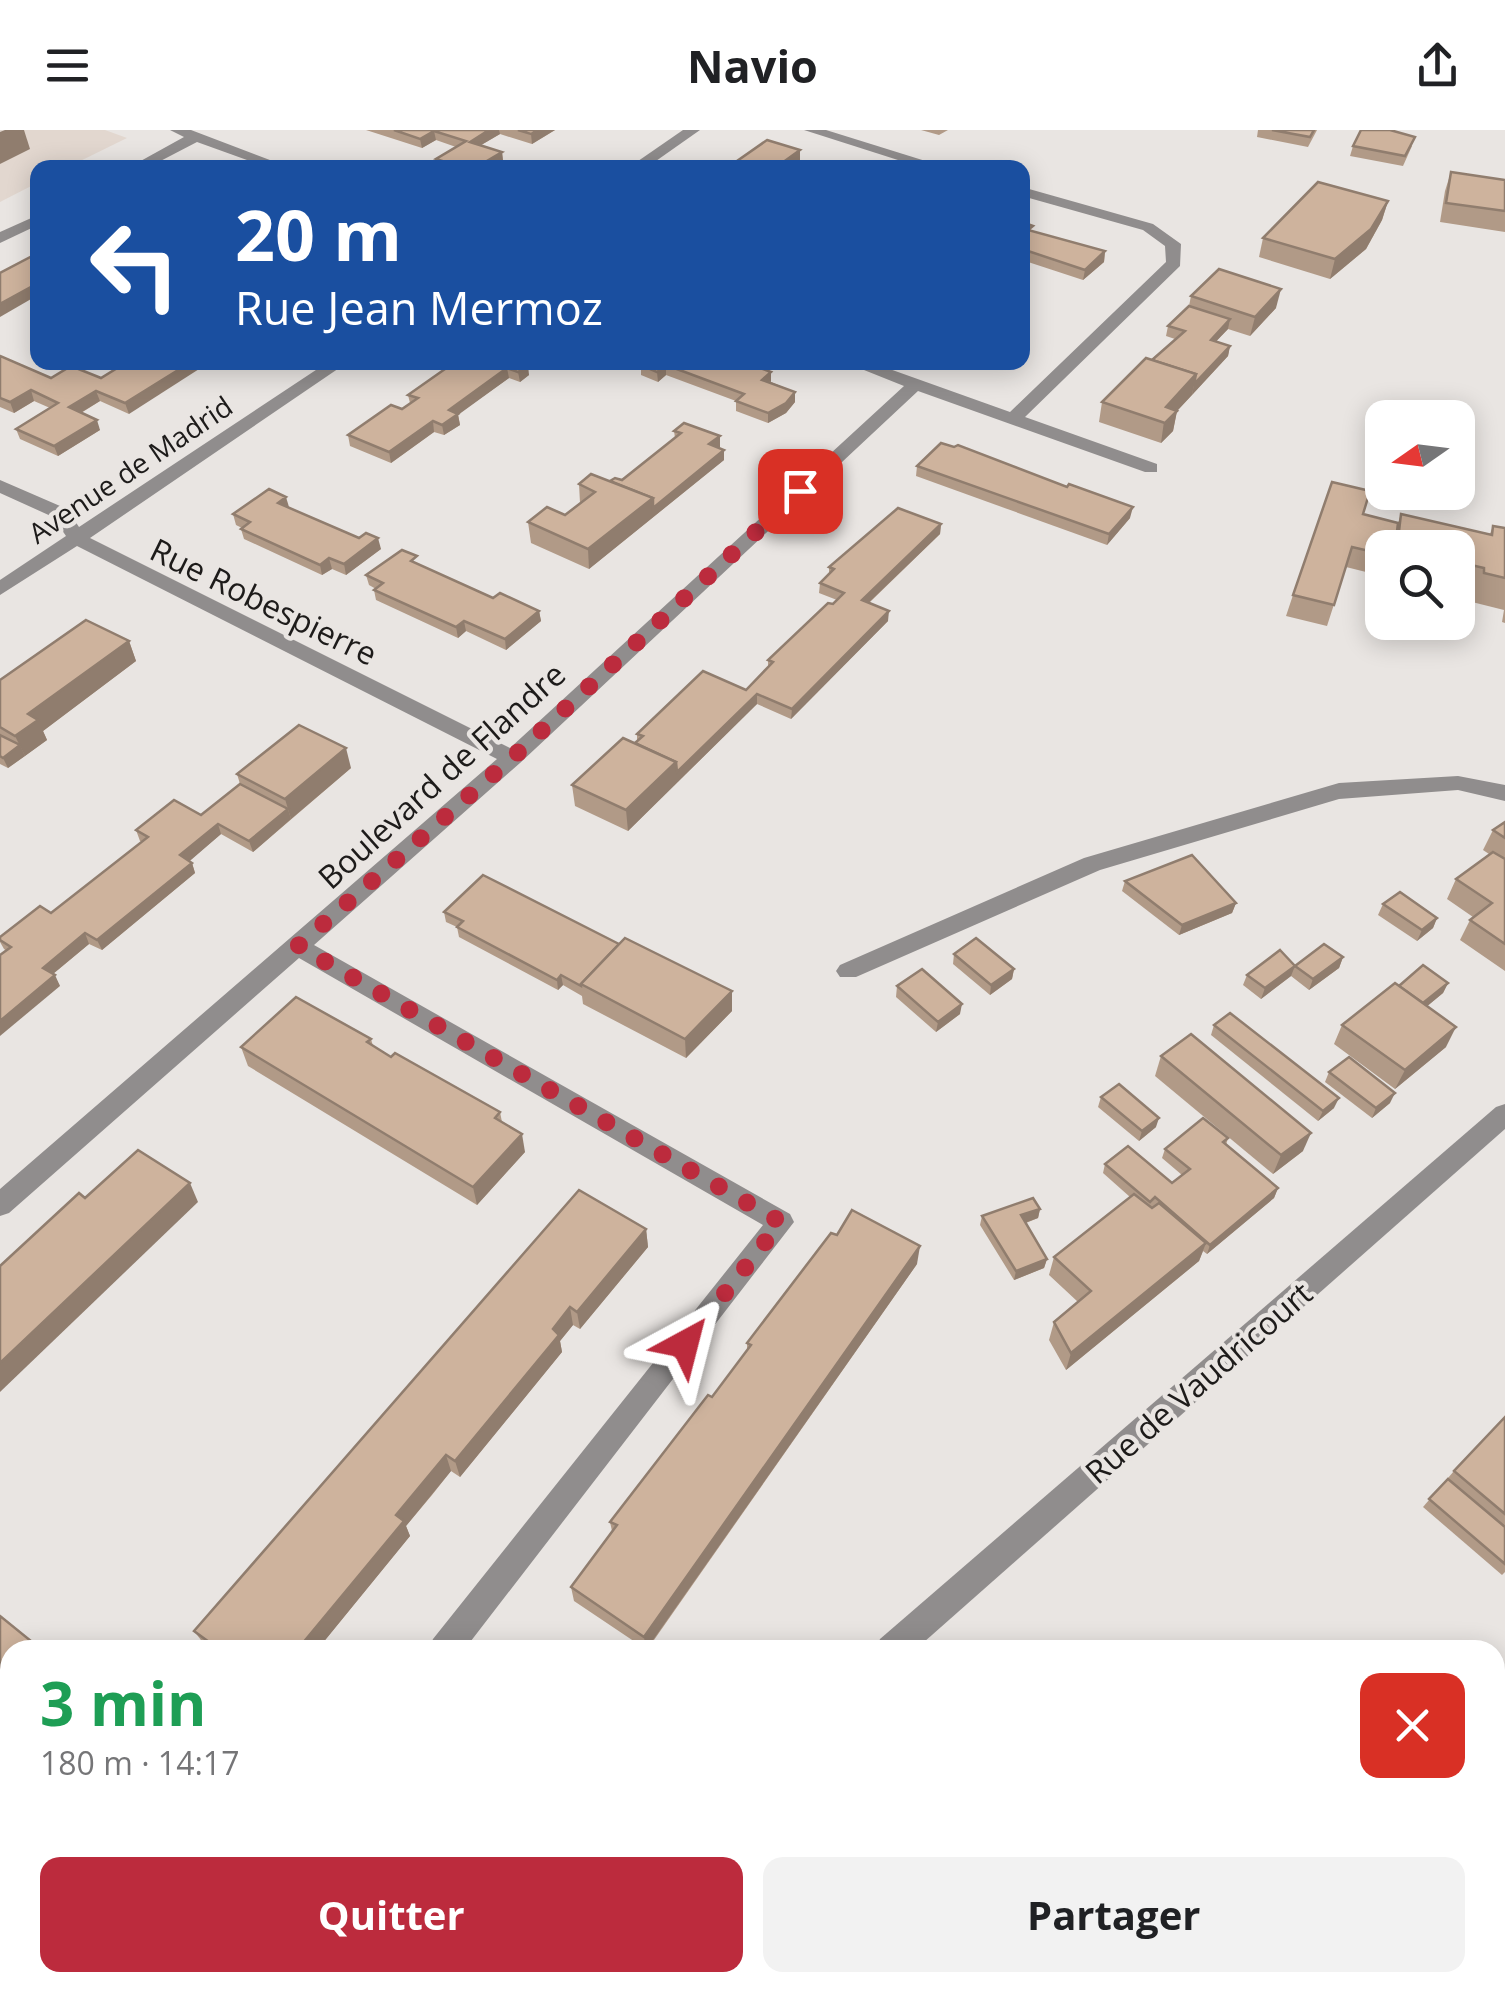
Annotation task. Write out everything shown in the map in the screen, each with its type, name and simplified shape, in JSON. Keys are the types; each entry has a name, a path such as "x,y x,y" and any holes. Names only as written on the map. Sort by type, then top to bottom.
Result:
{"street":[{"path":"177,130 261,160"},
{"path":"647,160 693,130"},
{"path":"811,130 914,160"},
{"path":"151,160 196,137"},
{"path":"1014,419 1174,262 1173,244 1148,227 1030,193"},
{"path":"0,238 30,222"},
{"name":"Avenue de Madrid","path":"0,589 328,370"},
{"path":"875,370 1151,468"},
{"name":"Boulevard de Flandre","path":"0,1205 512,758 916,384"},
{"name":"Rue Robespierre","path":"0,486 60,513 77,538 138,572 512,758"},
{"path":"848,972 1092,864 1339,791 1458,783 1505,793"},
{"path":"298,946 781,1222 452,1640"},
{"name":"Rue de Vaudricourt","path":"902,1640 1505,1114"}],"shaded area":[{"path":"0,130 105,130 127,138 82,160 30,160 30,187 0,202"}],"building":[{"path":"394,130 489,130 470,142 502,152 488,160 439,160 436,159 466,141 434,131 420,139"},
{"path":"1272,130 1314,130 1310,137"},
{"path":"1361,130 1390,130 1415,137 1405,156 1353,146"},
{"path":"767,140 800,150 786,160 738,160"},
{"path":"1451,172 1505,180 1505,211 1446,203"},
{"path":"1318,182 1388,201 1371,229 1335,259 1263,238"},
{"path":"1030,231 1105,251 1085,270 1030,252"},
{"path":"30,257 30,287 0,304 0,273"},
{"path":"1219,269 1281,289 1255,317 1191,296"},
{"path":"1189,306 1230,319 1211,340 1230,346 1194,384 1196,374 1152,360 1185,331 1168,326"},
{"path":"0,356 51,378 64,370 81,370 101,378 114,370 178,370 125,403 96,391 69,407 97,420 54,446 16,429 58,403 31,390 10,402 0,398"},
{"path":"1146,358 1196,374 1166,407 1177,411 1165,423 1102,402"},
{"path":"444,370 504,370 449,410 458,414 442,425 433,421 389,452 348,435 391,405 402,409 418,398 408,395"},
{"path":"679,370 766,370 771,372 762,380 795,392 786,403 768,413 736,401 744,394"},
{"path":"684,423 720,436 709,444 724,450 653,508 653,498 610,481 622,480 681,433 674,431"},
{"path":"941,443 958,445 1067,487 1069,484 1133,507 1109,534 917,466"},
{"path":"591,474 653,498 588,549 528,522 547,507 565,515 595,492 579,484"},
{"path":"1332,482 1365,490 1363,514 1398,523 1397,530 1365,530 1365,550 1352,547 1334,605 1293,595"},
{"path":"269,489 286,497 278,503 359,538 366,533 378,538 344,564 329,558 320,565 241,529 250,522 233,514"},
{"path":"898,508 941,524 862,600 889,611 792,709 757,694 677,772 676,762 635,743 643,736 637,734 703,671 746,690 773,662 768,660 828,603 833,604 844,593 820,583 834,569 829,567"},
{"path":"1401,514 1470,530 1399,530"},
{"path":"1493,526 1505,528 1505,578 1484,573 1484,568 1475,566 1475,531 1492,535"},
{"path":"402,550 417,556 411,561 493,598 500,593 539,611 505,639 464,621 456,627 374,590 383,583 366,575"},
{"path":"86,620 129,641 28,714 38,720 15,736 0,727 0,680"},
{"path":"299,725 346,748 285,799 237,774"},
{"path":"0,735 20,745 3,758 0,756"},
{"path":"623,738 676,762 626,810 572,785"},
{"path":"240,784 288,809 249,841 218,824 180,855 192,863 97,940 85,933 43,968 55,975 0,1021 0,955 11,947 0,937 40,906 51,913 148,837 136,830 174,800 201,815"},
{"path":"1505,822 1505,838 1493,830"},
{"path":"1493,852 1505,859 1505,944 1470,920 1492,903 1456,879"},
{"path":"1192,855 1236,903 1182,925 1125,881"},
{"path":"483,875 619,944 581,986 561,975 557,980 457,927 463,921 444,912"},
{"path":"1400,892 1437,918 1422,930 1383,904"},
{"path":"625,938 732,991 685,1039 581,984"},
{"path":"976,938 1014,969 991,985 954,954"},
{"path":"1324,944 1343,957 1313,979 1295,966"},
{"path":"1280,950 1295,966 1265,988 1247,975"},
{"path":"1423,965 1448,983 1423,1003 1399,986"},
{"path":"922,969 962,1004 938,1022 897,986"},
{"path":"1395,983 1456,1027 1405,1070 1342,1025"},
{"path":"296,997 371,1039 367,1042 391,1057 395,1053 500,1112 495,1118 522,1134 473,1187 241,1047"},
{"path":"1230,1013 1339,1098 1323,1111 1214,1025"},
{"path":"1191,1034 1311,1133 1281,1155 1161,1056"},
{"path":"1349,1057 1395,1093 1376,1108 1329,1072"},
{"path":"1119,1084 1159,1118 1142,1131 1101,1097"},
{"path":"1203,1118 1228,1138 1223,1142 1278,1188 1210,1245 1155,1197 1150,1202 1105,1164 1128,1146 1172,1183 1190,1169 1165,1149"},
{"path":"138,1150 190,1183 0,1363 0,1266 79,1193 85,1198"},
{"path":"579,1190 646,1229 577,1312 570,1307 553,1329 559,1335 455,1461 446,1455 396,1515 404,1521 305,1640 206,1640 194,1631"},
{"path":"1134,1194 1152,1208 1159,1203 1206,1243 1071,1353 1054,1322 1091,1291 1054,1257"},
{"path":"1033,1198 1040,1209 1021,1215 1047,1259 1016,1271 982,1216"},
{"path":"852,1210 920,1246 644,1637 571,1587 617,1525 610,1522 708,1395 712,1397 751,1345 747,1343 831,1233 837,1235"},
{"path":"1505,1417 1505,1514 1454,1471"},
{"path":"1448,1479 1505,1527 1505,1564 1429,1499"},
{"path":"0,1616 30,1640 0,1640"}],"route":[{"path":"685,1344 781,1222 298,946 512,758 800,491"}]}
